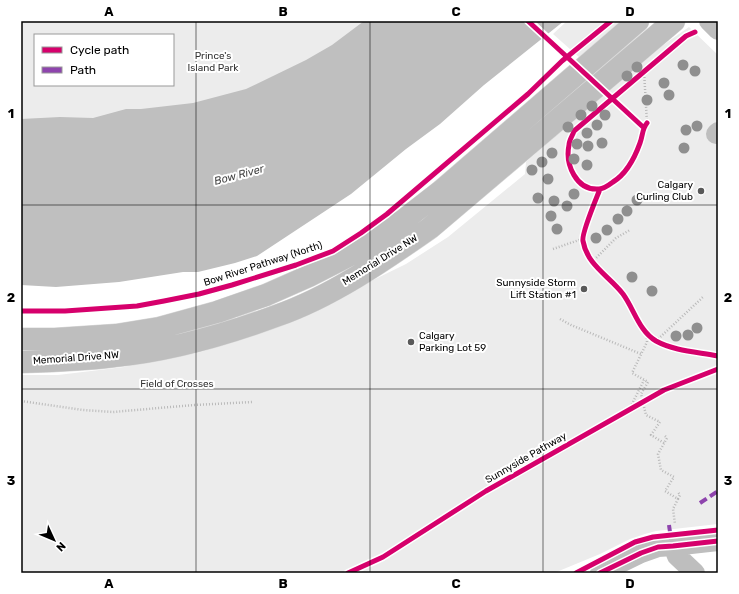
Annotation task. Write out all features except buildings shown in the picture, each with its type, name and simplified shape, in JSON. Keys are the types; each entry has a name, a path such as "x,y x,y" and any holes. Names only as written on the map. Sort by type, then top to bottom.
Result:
{"main road":[{"name":"Memorial Drive NW","path":"21,338 56,339 116,335 159,328 217,312 266,295 309,276 356,252 405,219 441,191 638,21"},
{"name":"Memorial Drive NW","path":"21,362 116,356 219,335 277,316 334,289 397,251 430,228 674,21"}],"street":[{"path":"709,21 718,30"},
{"path":"600,573 658,547 718,541"},
{"path":"673,546 677,556 695,573"}],"path":[{"path":"638,76 650,66"},
{"path":"644,71 645,125"},
{"path":"592,262 616,238 630,230"},
{"path":"553,250 582,240"},
{"path":"656,341 703,297"},
{"path":"560,319 641,356"},
{"path":"648,335 647,342 632,373 648,382 641,394 646,415 660,422 651,435 664,443"},
{"path":"629,410 644,380"},
{"path":"620,415 646,400"},
{"path":"21,401 83,410 113,412 194,405 253,402"},
{"path":"665,436 667,438 658,454 661,470 674,477 665,491 678,499"},
{"path":"675,524 672,509 680,495 678,492"}],"green space":[{"name":"Prince's Island Park","path":"21,21 370,21 334,49 246,94 123,121 21,122"},
{"path":"567,21 622,21 580,58 553,34"},
{"name":"Field of Crosses","path":"689,27 718,55 718,524 656,531 645,534 630,539 600,554 554,573 21,573 21,375 58,375 124,367 201,352 287,322 406,264 448,237 525,174 526,162 639,62"}],"water":[{"name":"Bow River","path":"364,21 564,21 484,85 440,124 406,149 351,194 257,256 198,272 183,272 119,282 56,287 21,285 21,119 60,117 93,118 126,109 141,109 193,103 246,89 306,60 332,45"}],"pier":[{"path":"523,21 535,21 550,35 543,40"}],"marked path":[{"path":"700,503 718,491"},
{"path":"669,525 671,539"}],"cycle path":[{"path":"528,21 643,127"},
{"name":"Bow River Pathway (North)","path":"21,311 65,311 137,306 164,301 199,294 232,285 296,265 333,251 387,214 528,94 562,61 611,21"},
{"path":"647,123 636,154 626,170 618,179 606,187 599,189 584,186 578,181 571,168 568,152 570,139 574,131 686,36 695,32"},
{"path":"600,189 583,237 585,249 589,257 599,270 623,294 641,326 650,337 670,347 718,356"},
{"name":"Sunnyside Pathway","path":"348,573 383,557 486,491 664,390 718,369"},
{"path":"576,573 635,542 653,537 718,530"},
{"path":"600,573 641,553 658,547 718,541"}],"place":[{"name":"Calgary Curling Club","path":"701,191"},
{"name":"Sunnyside Storm Lift Station #1","path":"584,289"},
{"name":"Calgary Parking Lot 59","path":"411,342"}]}
